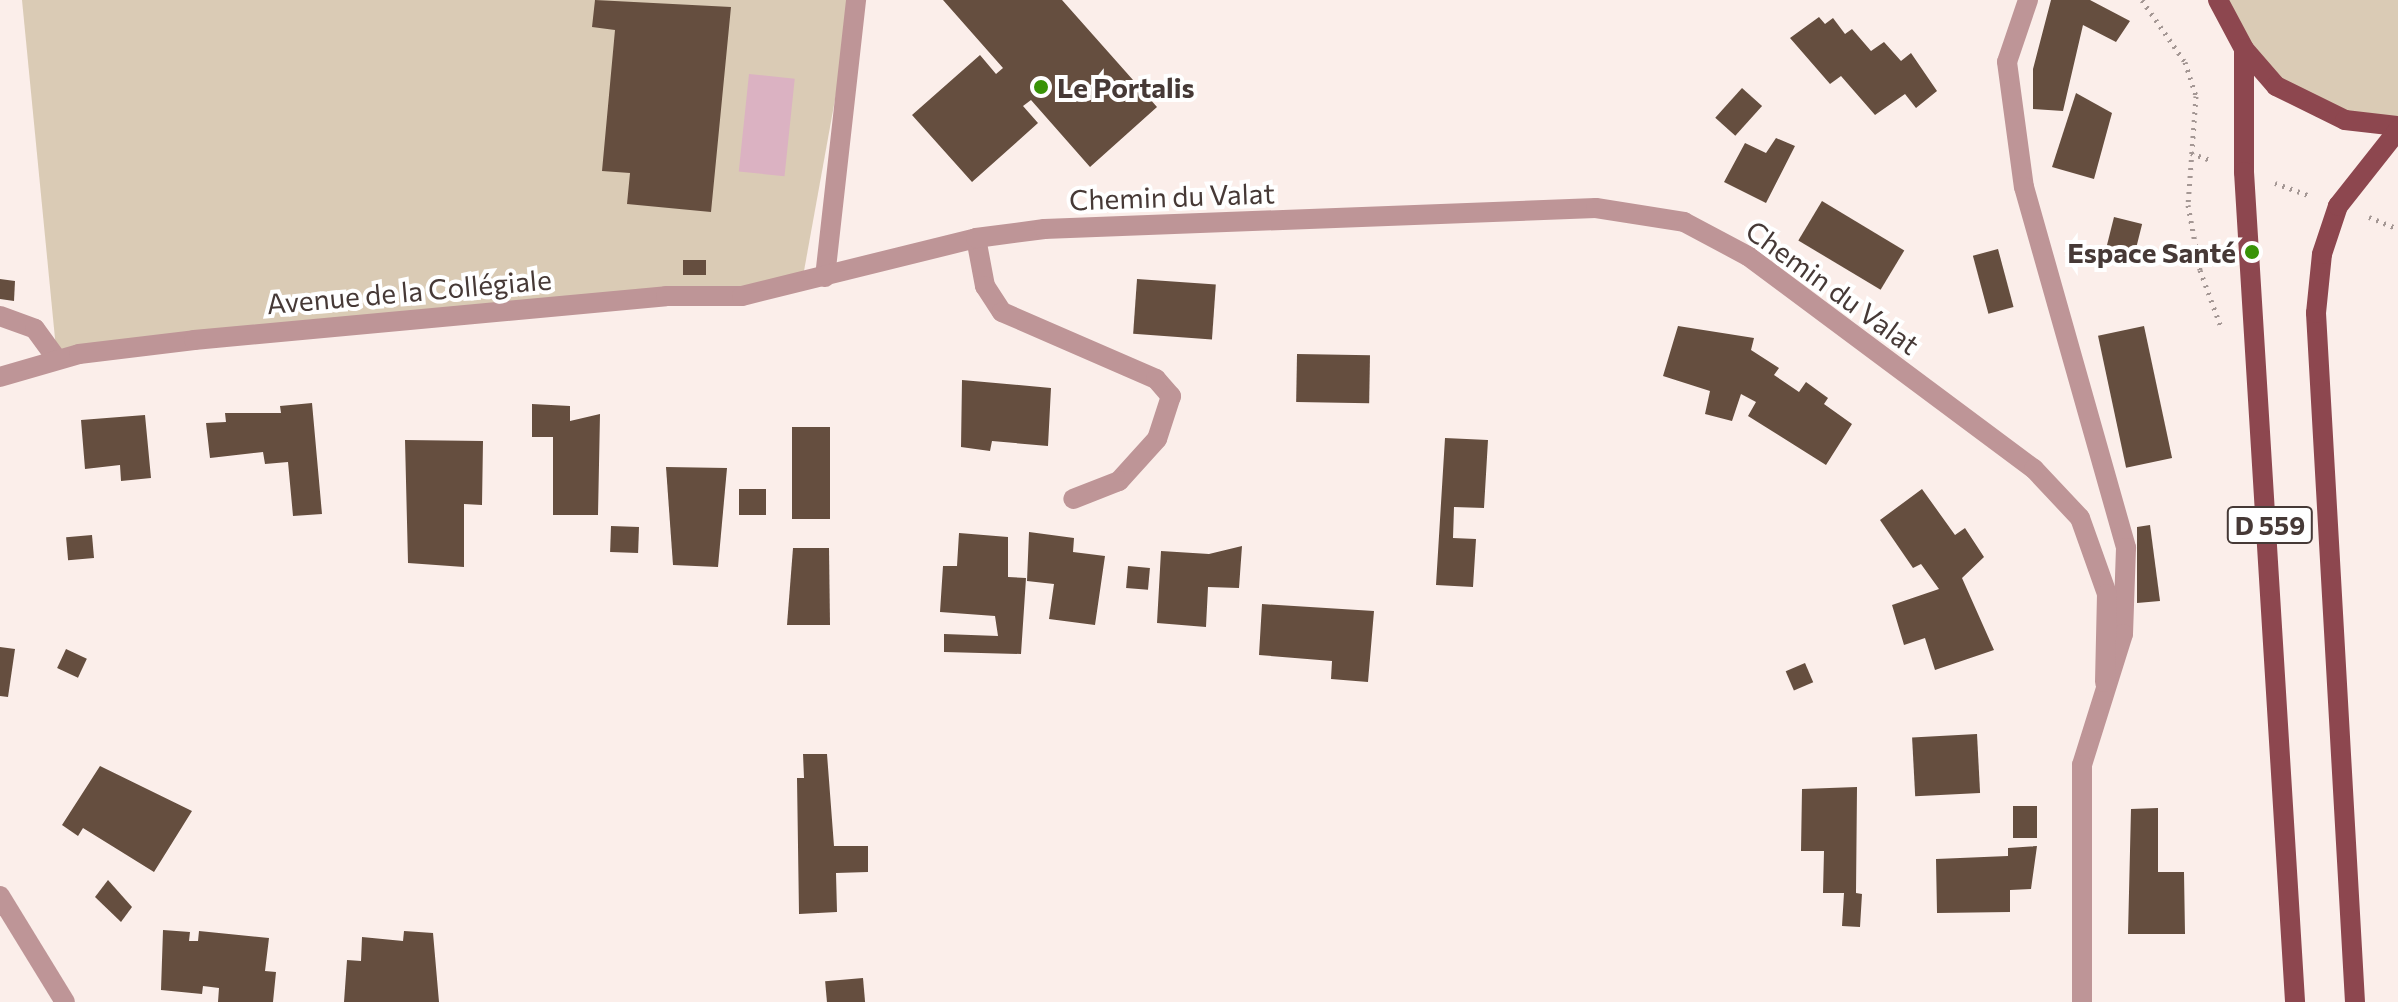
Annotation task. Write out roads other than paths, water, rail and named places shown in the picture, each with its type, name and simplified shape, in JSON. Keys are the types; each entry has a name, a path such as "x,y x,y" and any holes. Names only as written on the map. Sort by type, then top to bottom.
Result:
{"main road":[{"path":"2218,0 2244,49 2276,86 2309,107 2398,128"},
{"name":"D 559","path":"2244,49 2244,172 2295,1002"},
{"name":"D 559","path":"2355,1002 2316,313 2322,254 2338,206 2398,128"}],"street":[{"path":"825,277 856,0"},
{"path":"2028,0 2007,62 2024,187 2126,548 2123,634 2105,682 2082,765 2082,1002"},
{"name":"Chemin du Valat","path":"825,277 976,238 1044,229 1596,208 1684,222 1748,256 2010,450 2080,518 2107,594 2105,682"},
{"path":"976,238 985,286 1002,312 1156,379 1171,396 1157,439 1119,481 1073,499"},
{"name":"Avenue de la Collégiale","path":"0,377 57,359 448,315 742,296 825,277"},
{"path":"0,316 35,329 57,359"},
{"path":"0,896 65,1002"}],"place":[{"name":"Le Portalis","path":"1041,87"},
{"name":"Espace Santé","path":"2252,252"}]}
